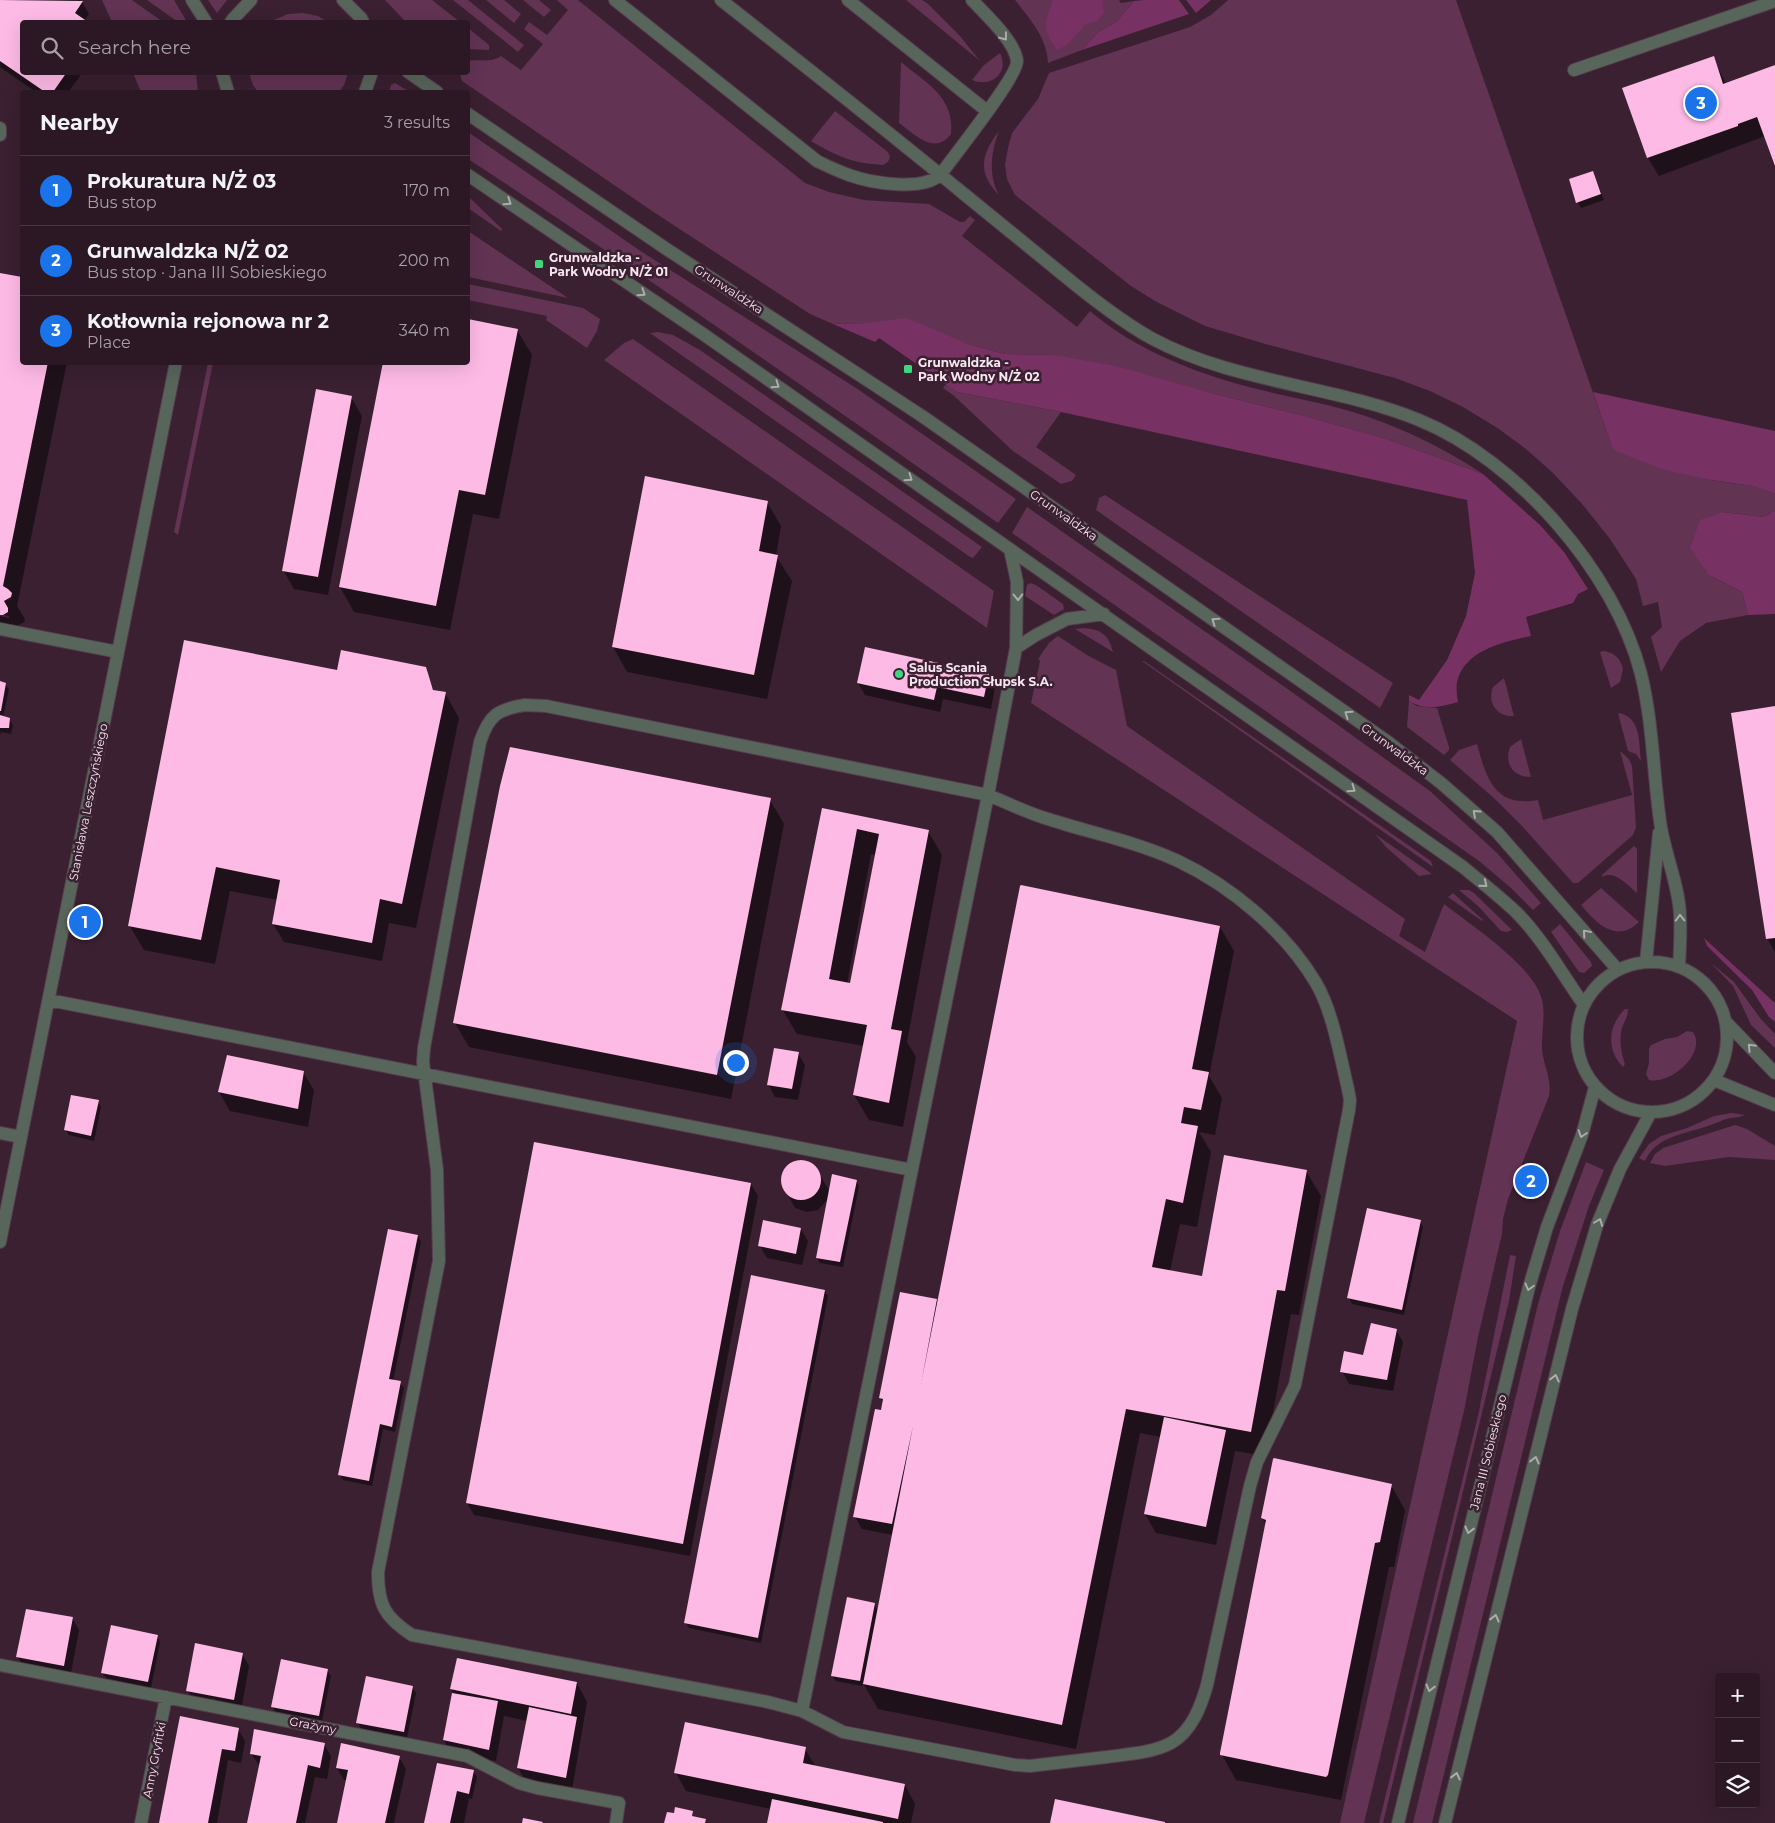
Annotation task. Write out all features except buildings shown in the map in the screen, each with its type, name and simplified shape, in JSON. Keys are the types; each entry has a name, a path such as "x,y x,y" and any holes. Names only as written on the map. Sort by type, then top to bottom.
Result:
{"street":[{"path":"192,0 205,20"},
{"path":"232,20 251,0"},
{"path":"343,0 362,20"},
{"path":"615,0 817,160 850,176 892,184 928,182 936,179 1012,76 1017,60 1003,35 972,0"},
{"path":"721,0 941,174 1107,310 1154,340 1190,356 1217,365 1364,401 1418,419 1455,437 1494,464 1533,497 1568,536 1586,560 1604,588 1632,644 1641,675 1651,732 1660,822 1680,913 1679,967"},
{"path":"848,0 987,110"},
{"path":"1574,70 1775,2"},
{"path":"223,75 227,90"},
{"path":"367,90 371,75"},
{"path":"412,75 434,90"},
{"name":"Grunwaldzka","path":"470,115 665,248 922,416 1388,742 1442,783 1497,832 1618,970"},
{"path":"0,128 0,135"},
{"path":"470,176 703,334 1455,862 1483,883 1516,912 1533,932 1584,1005"},
{"name":"Stanisława Leszczyńskiego","path":"0,1242 175,365"},
{"path":"802,1712 988,795 1016,648 1017,582 1010,549"},
{"path":"1016,648 1067,619 1104,614"},
{"path":"0,629 118,652"},
{"path":"525,705 546,706 988,795 1046,819 1156,852 1178,861 1213,880 1244,902 1270,926 1294,953 1316,983 1326,1004 1350,1100 1295,1385 1257,1462 1250,1486 1207,1685 1196,1716 1172,1742 1157,1748 1135,1753 1030,1766 843,1732 802,1712 768,1702 412,1635 398,1626 387,1614 379,1594 378,1572 439,1261 437,1170 425,1073 424,1048 480,742 486,725 496,714 502,712 525,705"},
{"path":"1646,962 1660,822"},
{"path":"1646,962 1663,962 1679,967 1696,976 1710,988 1720,1004 1726,1022 1727,1042 1723,1062 1714,1080 1697,1097 1675,1109 1651,1112 1630,1109 1611,1100 1596,1087 1584,1069 1578,1048 1578,1026 1584,1005 1598,984 1618,970 1632,964 1646,962"},
{"path":"49,1000 912,1170"},
{"path":"1726,1022 1775,1073"},
{"path":"1714,1080 1775,1105"},
{"name":"Jana III Sobieskiego","path":"1398,1823 1529,1287 1547,1227 1582,1135 1596,1087"},
{"path":"1445,1823 1572,1309 1597,1225 1620,1169 1651,1112"},
{"path":"0,1133 21,1137"},
{"name":"Grażyny","path":"0,1665 452,1753 480,1762 519,1783 620,1803 616,1823"},
{"name":"Anny Gryfitki","path":"141,1823 166,1697"}],"shaded area":[{"path":"102,0 132,0 160,20 111,20"},
{"path":"147,0 174,0 186,20 175,20"},
{"path":"208,0 227,0 217,13"},
{"path":"385,0 432,0 457,20 404,20"},
{"path":"453,0 468,0 524,45 518,52"},
{"path":"486,0 504,0 521,14 514,23"},
{"path":"523,0 539,0 551,10 544,17"},
{"path":"557,0 578,0 805,183 829,192 864,200 929,204 960,222 964,222 970,216 975,220 962,236 1077,327 1090,311 1128,338 1171,360 1239,384 1335,407 1382,422 1434,445 1483,474 1387,439 1305,416 1056,355 1005,354 968,344 866,323 833,324 810,314 655,213 462,81 460,75 470,75 470,61 490,60 501,56 521,70 543,44 524,29 529,22 547,35 568,10"},
{"path":"906,0 922,0 927,3 960,36 980,61"},
{"path":"1015,0 1119,0 1121,3 1134,1 1116,22 1098,32 1082,50 1048,63 1045,45 1041,37"},
{"path":"1053,0 1102,0 1104,13 1097,21 1085,25 1067,45 1057,50 1049,37 1046,26 1046,20"},
{"path":"1179,0 1189,14 1082,50 1098,32 1116,22 1134,1"},
{"path":"1186,0 1211,0 1196,13"},
{"path":"1228,0 1456,0 1613,450 1710,480 1753,486 1775,494 1775,510 1764,517 1723,512 1709,575 1742,592 1748,615 1706,623 1680,641 1661,672 1651,637 1662,627 1658,602 1643,606 1636,579 1610,539 1583,505 1553,473 1526,449 1499,429 1463,407 1430,391 1395,378 1205,326 1155,301 1131,286 1015,195 1007,179 1005,165 1012,133 1038,99 1049,73 1190,27 1211,15"},
{"path":"303,13 318,16 325,20 274,20 288,14"},
{"path":"470,30 489,45 489,50 470,49"},
{"path":"1000,53 1003,67 997,77 986,82 972,80 984,65"},
{"path":"901,62 929,84 944,100 951,121 951,134 945,140 938,143 925,141 899,123"},
{"path":"134,75 196,75 198,90 140,90"},
{"path":"250,75 347,75 340,90 257,90"},
{"path":"395,83 406,90 390,90 391,85"},
{"path":"835,111 888,152 890,157 888,162 883,165 854,161 837,155 811,141"},
{"path":"999,131 994,147 992,171 993,180 999,195 987,179 984,163 988,148"},
{"path":"470,133 642,252 856,388 1016,499 998,523 668,293 470,160"},
{"path":"470,198 502,229 501,231 470,209"},
{"path":"470,232 568,298 470,277"},
{"path":"470,284 583,308 600,319 597,331 587,348 546,320 547,316 470,300"},
{"path":"907,318 968,344 1005,354 1056,355 1120,367 1211,393 1305,416 1387,439 1483,474 1540,525 1564,552 1588,589 1578,594 1573,603 1526,617 1531,636 1486,649 1468,662 1461,671 1457,682 1458,702 1433,707 1415,704 1409,701 1409,695 1419,700 1447,660 1466,616 1475,573 1467,500 1061,412 957,392 879,338 875,342 833,324 866,323"},
{"path":"658,332 673,335 700,350 982,547 973,558 970,557 650,333"},
{"path":"633,339 994,591 987,628 604,360 624,343"},
{"path":"208,365 213,365 178,535 174,532"},
{"path":"946,384 957,392 1061,412 1036,447 1076,475 1072,481 1061,484 1013,451 943,388"},
{"path":"1593,392 1775,431 1775,494 1753,486 1711,480 1664,470 1613,450"},
{"path":"1105,495 1393,683 1380,708 1096,510 1099,498"},
{"path":"1027,507 1430,791 1497,853 1541,903 1533,910 1511,888 1479,861 1012,533"},
{"path":"1775,510 1775,614 1748,615 1742,592 1709,575 1690,548 1700,520 1723,512 1764,517"},
{"path":"1030,583 1036,585 1063,604 1064,609 1054,615 1025,596 1027,585"},
{"path":"1075,629 1095,630 1103,634 1109,641 1113,652"},
{"path":"1058,636 1087,655 1116,670 1127,726 1405,919 1399,936 1425,952 1444,904 1515,961 1528,974 1537,987 1542,1000 1544,1012 1542,1050 1549,1079 1549,1096 1508,1199 1464,1411 1364,1823 1340,1823 1517,1021 1031,703 1040,661 1038,659 1049,643"},
{"path":"1604,651 1617,657 1623,669 1620,682 1611,688 1600,652"},
{"path":"1142,661 1431,861 1433,867"},
{"path":"1504,678 1514,716 1502,714 1494,708 1492,703 1491,693 1493,687"},
{"path":"1409,701 1417,706 1437,708 1449,747 1449,750 1444,755 1407,727"},
{"path":"1618,713 1626,715 1635,724 1639,738 1641,761 1636,754 1628,751"},
{"path":"1521,739 1531,777 1519,775 1509,764 1508,753 1510,747"},
{"path":"1477,744 1484,768 1495,788 1502,795 1512,799 1523,801 1538,800 1543,820 1632,795 1620,751 1629,759 1632,766 1636,827 1633,835 1578,883 1573,883 1495,799 1450,760 1459,750"},
{"path":"1375,834 1432,874 1419,876 1387,848"},
{"path":"1634,846 1637,849 1637,893 1612,875 1602,877"},
{"path":"1601,888 1639,922 1631,928 1614,931 1593,918 1581,905"},
{"path":"1459,890 1469,890 1474,893 1512,930 1507,932 1501,931 1478,906"},
{"path":"1453,893 1483,920 1448,897"},
{"path":"1560,924 1591,962 1592,966 1584,973 1579,972 1551,932"},
{"path":"1704,938 1775,1003 1775,1022 1769,1017 1752,990 1707,946"},
{"path":"1711,963 1734,982 1760,1018 1775,1034 1775,1048 1751,1025 1733,986"},
{"path":"1625,1009 1628,1009 1628,1012 1621,1037 1625,1064 1623,1067 1614,1053 1611,1038 1615,1022"},
{"path":"1687,1031 1693,1032 1696,1040 1695,1049 1685,1065 1668,1077 1649,1080 1646,1074 1651,1045 1665,1039 1677,1037"},
{"path":"1732,1113 1745,1115 1726,1119 1672,1137 1656,1146 1645,1161 1639,1158 1649,1144 1661,1136 1687,1128 1714,1116"},
{"path":"1735,1125 1747,1129 1775,1146 1775,1160 1729,1157 1665,1166 1650,1163 1655,1154 1663,1148"},
{"path":"1586,1162 1604,1170 1589,1206 1563,1286 1432,1823 1413,1823 1538,1304 1560,1231"},
{"path":"1510,1255 1516,1256 1509,1301 1383,1823 1379,1823 1478,1416"}],"place":[{"name":"Kotłownia rejonowa nr 2","path":"1701,103"},
{"name":"Grunwaldzka - Park Wodny N/Ż 01","path":"539,264"},
{"name":"Grunwaldzka - Park Wodny N/Ż 02","path":"908,369"},
{"name":"Salus Scania Production Słupsk S.A.","path":"899,674"},
{"name":"Prokuratura N/Ż 03","path":"85,922"},
{"name":"Grunwaldzka N/Ż 02","path":"1531,1181"}]}
